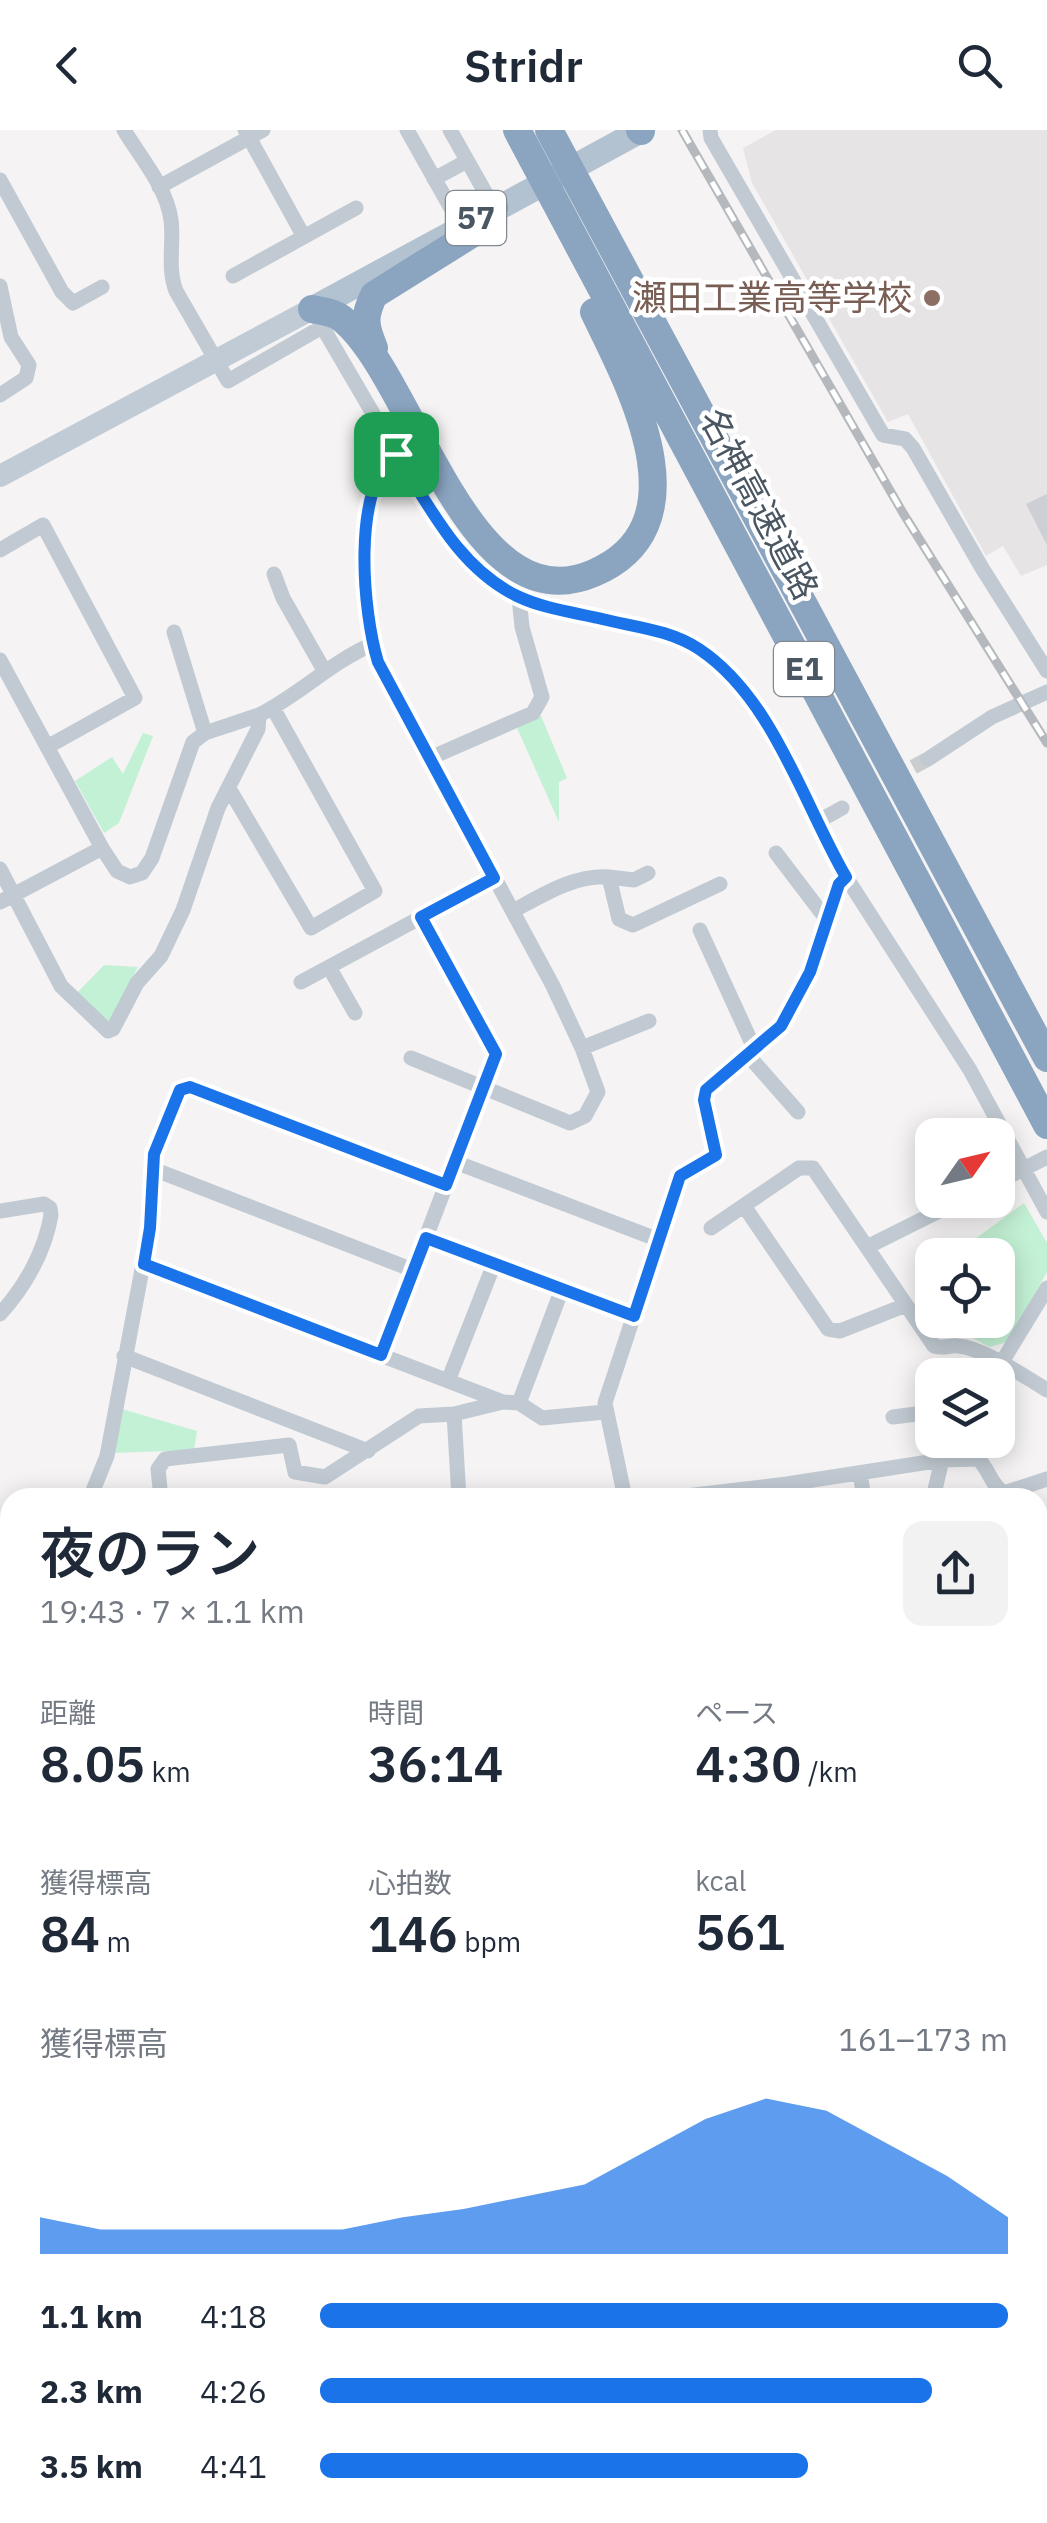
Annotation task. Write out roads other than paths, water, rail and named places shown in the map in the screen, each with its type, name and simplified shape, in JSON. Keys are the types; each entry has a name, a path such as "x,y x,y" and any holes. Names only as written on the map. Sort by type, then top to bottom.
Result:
{"highway":[{"path":"508,130 533,141"},
{"name":"名神高速道路","path":"533,141 586,198 1047,1058"},
{"name":"名神高速道路","path":"533,141 555,217 1047,1125"},
{"path":"494,208 486,225 374,295 364,324 389,381 480,536 495,552 537,577 560,580 593,574 624,556 638,539 652,508 654,479 648,442 555,217"},
{"path":"317,318 338,314 389,381"}],"main road":[{"name":"57","path":"317,318 461,226 641,130"}],"street":[{"path":"124,130 168,204 172,281 228,381 317,318"},
{"path":"407,130 461,226"},
{"path":"450,130 494,208"},
{"path":"710,130 711,138 884,435 905,440 914,448 982,568 1047,671"},
{"path":"159,186 252,132 304,237"},
{"path":"434,178 467,161"},
{"path":"0,180 62,292 73,303 102,287"},
{"path":"233,276 356,208"},
{"path":"0,286 11,337 29,365 26,378 0,395"},
{"path":"317,318 455,547 486,578 519,597 666,632 698,648 730,674 757,708 846,877 1036,1163 1047,1212"},
{"path":"0,476 317,318"},
{"path":"396,454 386,461 372,494 364,542 363,575 378,662 513,912 582,1048 598,1092 585,1116 570,1122 412,1058"},
{"path":"0,550 43,526 136,698 47,747"},
{"path":"274,574 283,598 325,672"},
{"path":"430,758 533,713 542,697 522,628 519,597"},
{"path":"174,632 205,733"},
{"path":"0,660 102,848 117,870 130,876 142,872 152,858 194,742 205,733 266,712 373,644"},
{"path":"928,759 992,717 1047,692"},
{"path":"0,869 7,898 61,986 108,1031 120,1020 137,983 168,941 199,870 218,808 266,712"},
{"path":"230,790 311,928 375,891 266,712"},
{"path":"818,822 842,808"},
{"path":"7,898 102,848"},
{"path":"776,852 827,920"},
{"path":"513,912 561,885 594,876 634,880 648,873"},
{"path":"608,876 619,919 634,925 720,884"},
{"path":"622,1488 605,1403 680,1176 716,1155 704,1100 706,1090 781,1026 799,997 839,884 846,877"},
{"path":"301,982 494,878"},
{"path":"381,1355 496,1054 421,917"},
{"path":"700,930 751,1051 798,1112"},
{"path":"329,968 355,1013"},
{"path":"582,1048 649,1021"},
{"path":"94,1488 107,1456 103,1434 144,1264 154,1154 180,1090 190,1087 446,1185"},
{"path":"454,1162 659,1240"},
{"path":"154,1168 413,1270"},
{"path":"711,1228 799,1168 813,1168 934,1346 960,1346 980,1358"},
{"path":"0,1211 44,1204 50,1208 51,1216 34,1266 0,1314"},
{"path":"744,1206 828,1329 840,1331 906,1305"},
{"path":"866,1247 925,1218"},
{"path":"426,1238 634,1316"},
{"path":"144,1264 542,1418 606,1412"},
{"path":"448,1381 494,1264"},
{"path":"1006,1358 1041,1312 1047,1288"},
{"path":"511,1403 562,1289"},
{"path":"124,1356 368,1452"},
{"path":"1015,1376 1047,1390"},
{"path":"160,1488 158,1469 165,1459 289,1445 295,1472 324,1476 368,1452 419,1416 511,1403"},
{"path":"454,1414 458,1488"},
{"path":"892,1416 915,1414"},
{"path":"800,1488 860,1473 942,1460 978,1459 996,1488"},
{"path":"935,1488 942,1460"},
{"path":"860,1473 862,1488"},
{"path":"1019,1488 1047,1479"}],"tunnel":[{"path":"893,778 928,759"}],"railway":[{"path":"682,130 903,513 1047,743"}],"place":[{"name":"瀬田工業高等学校","path":"932,298"}]}
